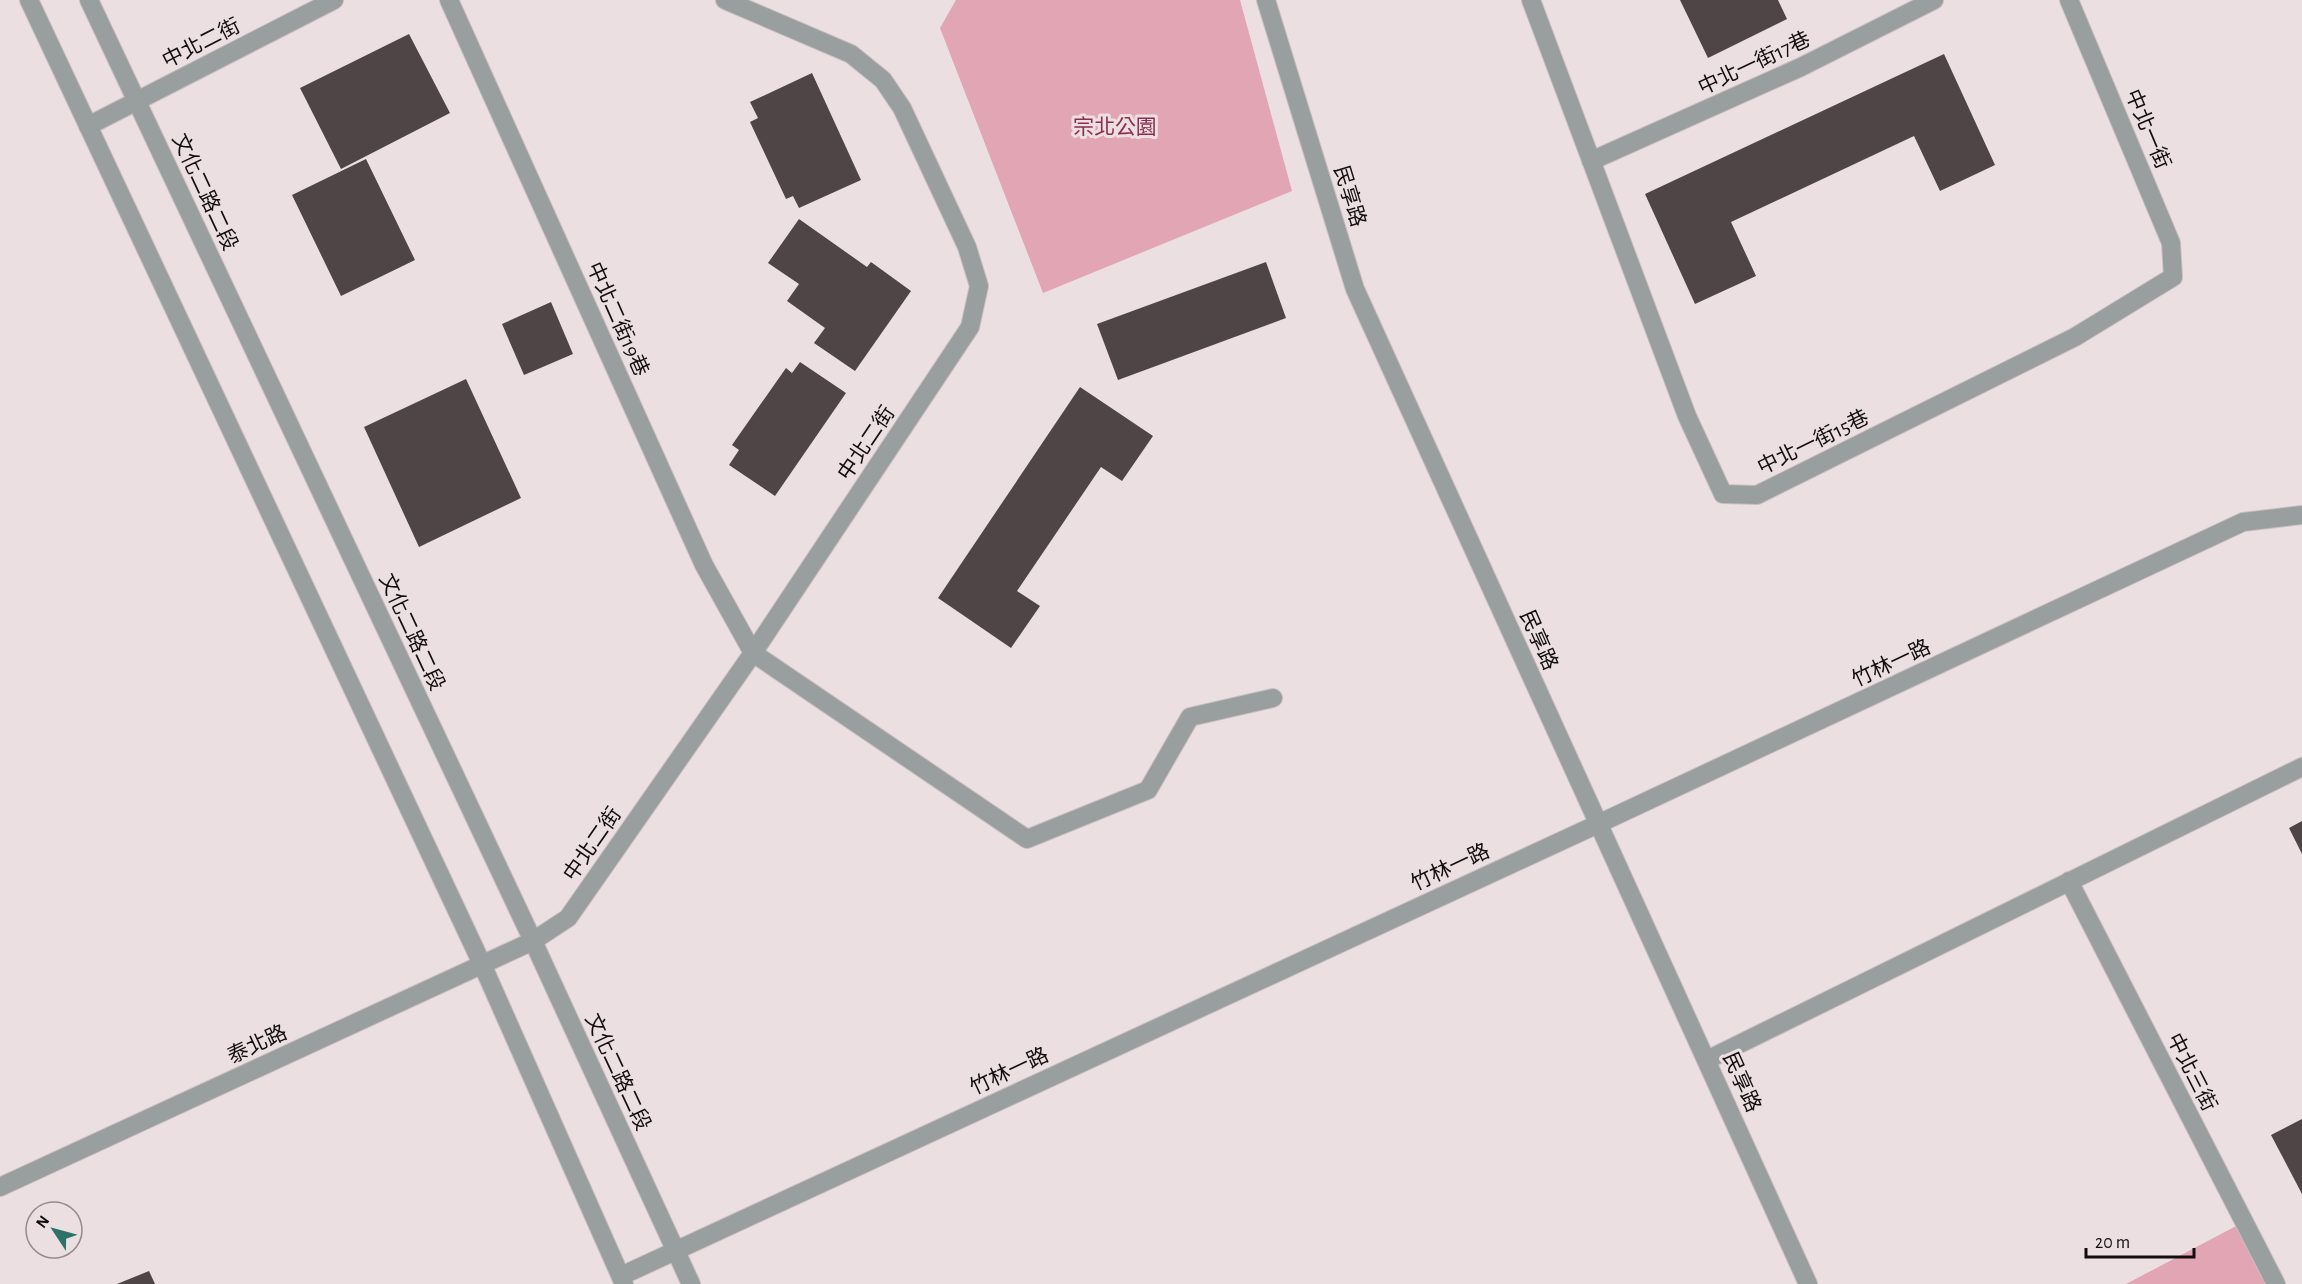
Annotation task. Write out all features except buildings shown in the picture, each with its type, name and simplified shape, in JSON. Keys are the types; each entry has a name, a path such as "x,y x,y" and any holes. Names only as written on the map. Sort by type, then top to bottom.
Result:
{"street":[{"path":"29,0 482,964 622,1280"},
{"name":"文化二路二段","path":"89,0 533,941 691,1284"},
{"name":"中北二街","path":"88,126 334,0"},
{"name":"中北二街19巷","path":"449,0 704,565 753,653"},
{"name":"中北二街","path":"533,941 568,918 753,653 970,327 979,286 967,247 907,118 884,80 851,54 725,0"},
{"name":"民享路","path":"1266,0 1355,289 1808,1284"},
{"path":"1531,0 1591,161"},
{"name":"中北一街17巷","path":"1591,161 1802,67 1934,0"},
{"name":"中北一街","path":"2069,0 2171,243 2173,277"},
{"name":"中北一街15巷","path":"1591,161 1687,416 1723,494 1757,495 2075,337 2173,277"},
{"name":"竹林一路","path":"622,1280 676,1250 1598,824 2243,522 2302,516"},
{"path":"753,653 1027,839 1148,790 1190,717 1273,698"},
{"path":"1707,1060 2302,767"},
{"name":"中北三街","path":"2069,881 2276,1284"},
{"name":"泰北路","path":"0,1187 533,941"}],"green space":[{"name":"宗北公園","path":"956,0 1240,0 1292,191 1043,293 940,28"},
{"path":"2240,1224 2271,1284 2126,1284"}]}
